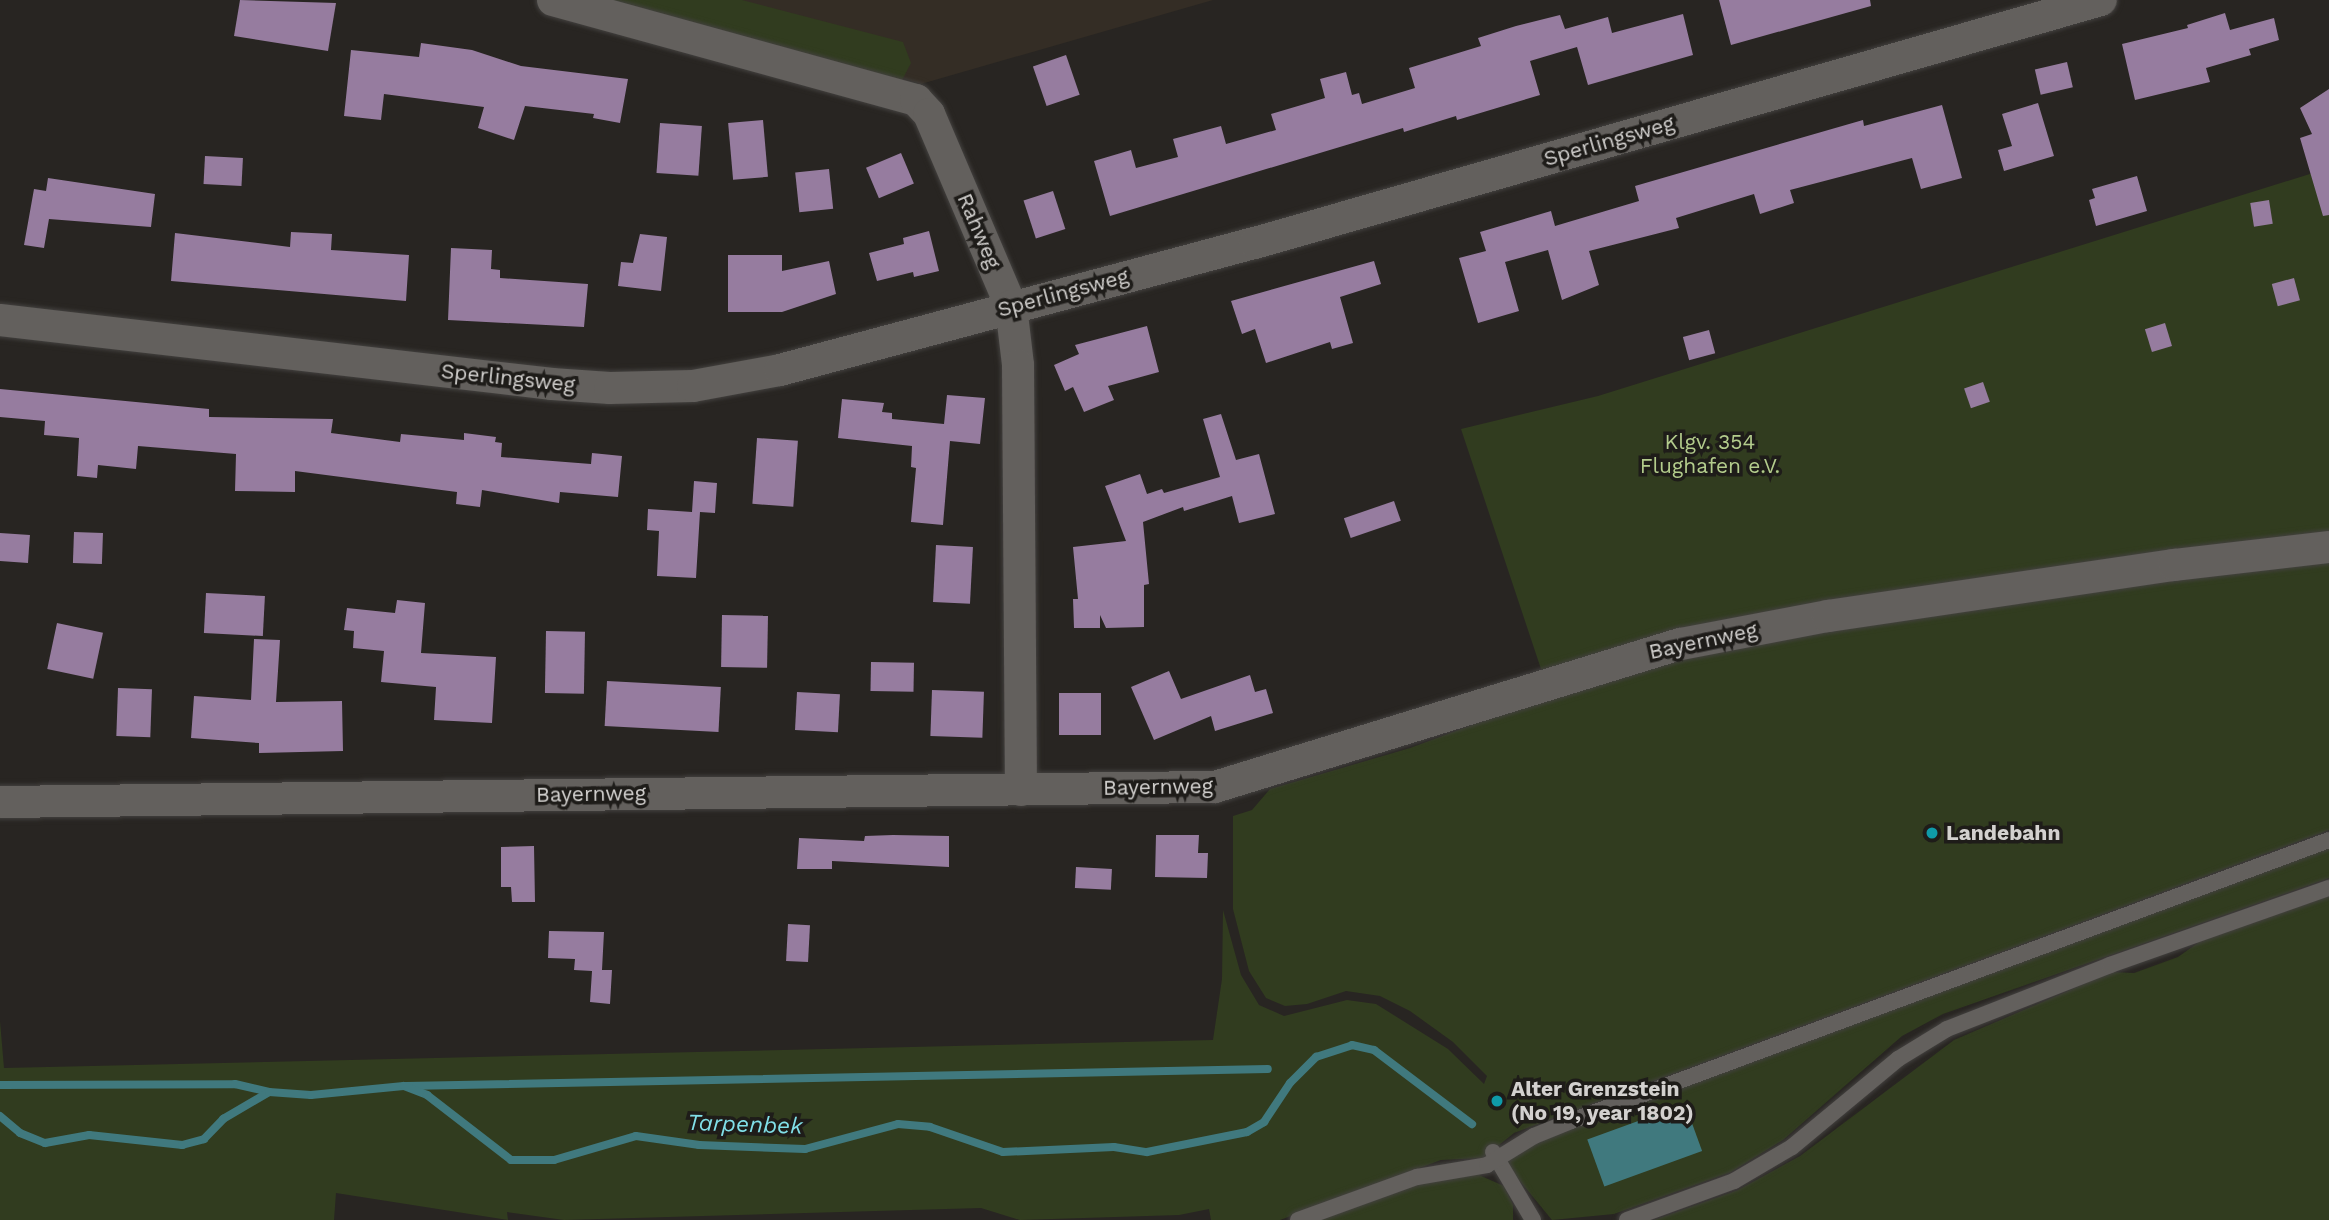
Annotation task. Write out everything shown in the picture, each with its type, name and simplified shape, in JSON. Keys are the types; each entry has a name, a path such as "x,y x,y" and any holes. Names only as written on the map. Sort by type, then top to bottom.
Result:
{"street":[{"name":"Rahweg","path":"553,0 916,100 929,114 1012,306 1018,365 1021,790"},
{"name":"Sperlingsweg","path":"0,320 552,384 653,389 780,370 1255,243 2101,0"},
{"name":"Bayernweg","path":"0,802 1021,790 1228,785 1604,664 1681,644 1828,616 2175,565 2329,547"}],"lane":[{"path":"1298,1220 1417,1177 1475,1168 1495,1155 1571,1121 2329,840"},
{"path":"1627,1220 1734,1181 1792,1147 1898,1059 1947,1029 2110,965 2329,888"},
{"path":"1495,1155 1533,1220"}],"shaded area":[{"path":"653,0 1213,0 921,84"}],"green space":[{"path":"602,0 742,0 903,42 911,63 901,82"},
{"name":"Klgv. 354 Flughafen e.V.","path":"2329,168 2329,830 1514,1133 1483,1158 1441,1160 1280,1220 1211,1220 1209,1209 1179,1215 1020,1220 981,1208 564,1220 507,1212 508,1220 336,1193 334,1220 0,1220 0,1021 4,1068 1213,1040 1222,979 1223,910 1241,975 1259,1005 1284,1016 1347,1000 1376,1004 1448,1049 1484,1084 1487,1076 1453,1042 1410,1011 1380,996 1346,991 1307,1004 1285,1006 1266,998 1249,971 1233,909 1233,816 1252,810 1270,789 1410,748 1550,696 1461,429 1598,396"},
{"path":"2329,843 2329,878 1943,1014 1902,1036 1783,1140 1731,1172 1614,1214 1552,1220 1510,1169 1508,1161 1534,1139"},
{"path":"2329,896 2329,1220 1654,1220 1738,1190 1800,1156 1954,1040 2112,972 2134,973 2178,957 2202,940"},
{"path":"1472,1172 1504,1186 1513,1205 1513,1220 1311,1220 1418,1180"}],"water":[{"path":"1685,1104 1702,1151 1604,1187 1587,1140"}],"building":[{"path":"240,0 336,3 328,51 234,36"},
{"path":"1719,0 1870,0 1871,6 1731,45"},
{"path":"2225,13 2230,30 2274,18 2279,40 2249,49 2251,55 2206,68 2210,82 2135,100 2122,44 2188,28 2187,25"},
{"path":"1683,14 1693,55 1588,85 1577,47 1530,61 1540,95 1457,120 1456,116 1404,132 1403,128 1110,216 1094,161 1131,150 1136,168 1178,157 1173,139 1221,126 1226,144 1276,130 1271,114 1325,98 1320,79 1346,72 1352,95 1359,93 1362,104 1415,88 1409,68 1481,46 1478,38 1516,26 1560,15 1565,29 1608,17 1612,33"},
{"path":"421,43 472,50 521,66 628,79 620,123 593,118 594,114 525,106 514,140 478,128 484,107 384,94 381,120 344,116 351,50 419,57"},
{"path":"1066,55 1080,95 1047,106 1033,66"},
{"path":"2067,62 2073,87 2041,95 2035,69"},
{"path":"2329,89 2329,215 2323,216 2300,138 2312,134 2300,108"},
{"path":"2038,103 2054,156 2004,171 1998,150 2012,146 2002,114"},
{"path":"1942,105 1962,178 1921,189 1912,158 1790,190 1794,203 1760,214 1754,194 1676,218 1679,228 1589,251 1599,285 1562,300 1548,250 1505,262 1519,311 1478,323 1459,258 1486,251 1480,232 1551,211 1555,226 1639,201 1635,186 1863,120 1864,126"},
{"path":"763,120 768,177 733,180 728,123"},
{"path":"660,123 702,126 698,176 657,173"},
{"path":"901,153 914,183 879,198 866,168"},
{"path":"205,156 243,158 241,186 204,184"},
{"path":"829,169 833,209 799,212 795,173"},
{"path":"2137,176 2147,211 2096,226 2089,200 2095,198 2092,189"},
{"path":"48,178 155,194 151,227 49,219 44,248 24,245 34,189 46,191"},
{"path":"1053,191 1065,229 1036,239 1024,201"},
{"path":"2269,200 2273,224 2254,227 2250,203"},
{"path":"929,231 939,271 914,277 913,272 877,281 869,253 904,244 903,238"},
{"path":"291,232 332,234 331,250 409,255 406,301 171,281 175,233 290,247"},
{"path":"640,234 667,237 661,291 618,286 621,262 633,263"},
{"path":"451,248 492,250 491,269 500,270 500,278 588,284 584,327 448,320"},
{"path":"728,255 782,255 782,271 829,261 836,294 782,312 728,312"},
{"path":"1374,261 1381,284 1340,297 1353,343 1332,349 1330,342 1266,363 1255,329 1242,334 1231,301"},
{"path":"2294,278 2300,300 2278,306 2272,284"},
{"path":"2165,323 2172,346 2152,352 2145,329"},
{"path":"1147,326 1159,372 1108,386 1114,400 1084,412 1073,387 1065,391 1054,365 1079,354 1075,345"},
{"path":"1709,330 1715,353 1689,360 1683,337"},
{"path":"1983,382 1990,402 1971,408 1964,389"},
{"path":"0,389 209,409 209,417 333,419 331,433 400,442 401,434 464,440 464,433 496,437 495,442 502,443 501,457 591,464 592,453 622,456 618,497 560,492 559,503 482,490 480,507 456,504 457,492 295,471 295,492 235,491 236,454 138,446 136,469 98,465 97,478 77,476 79,438 44,435 45,421 0,417"},
{"path":"947,395 985,398 980,444 950,441 943,525 911,522 916,468 911,467 912,446 838,438 842,399 884,403 882,412 892,413 892,419 944,424"},
{"path":"1221,414 1236,460 1259,454 1275,514 1239,523 1232,496 1184,511 1183,507 1143,522 1149,584 1144,585 1144,627 1106,628 1100,615 1100,628 1074,628 1073,599 1078,599 1073,547 1126,541 1105,486 1140,474 1147,494 1162,489 1164,493 1220,477 1203,419"},
{"path":"757,438 798,441 793,507 752,504"},
{"path":"694,481 717,483 715,513 700,512 696,578 657,576 659,531 647,530 648,509 692,512"},
{"path":"1394,501 1401,521 1351,538 1344,518"},
{"path":"74,532 103,533 102,564 73,563"},
{"path":"0,533 30,535 28,563 0,561"},
{"path":"936,545 973,547 970,604 933,602"},
{"path":"206,593 265,596 263,636 204,633"},
{"path":"397,600 425,603 421,653 496,657 492,723 434,720 436,687 381,682 384,651 353,648 354,631 344,630 347,608 395,613"},
{"path":"722,615 768,616 767,668 721,667"},
{"path":"57,623 103,633 93,679 47,669"},
{"path":"546,631 585,632 584,694 545,693"},
{"path":"254,639 280,640 276,702 342,701 343,751 259,753 259,743 191,738 194,696 251,700"},
{"path":"871,662 914,663 913,692 870,691"},
{"path":"1169,671 1181,699 1250,675 1255,692 1266,689 1273,713 1215,731 1211,716 1154,740 1131,687"},
{"path":"607,681 721,687 718,732 605,726"},
{"path":"118,688 152,689 150,737 116,736"},
{"path":"932,690 984,692 982,738 930,736"},
{"path":"797,692 840,694 838,732 795,730"},
{"path":"1059,693 1101,693 1101,735 1059,735"},
{"path":"1156,835 1199,835 1198,853 1208,853 1207,878 1155,877"},
{"path":"865,836 949,836 949,867 832,861 832,869 797,869 799,838 864,841"},
{"path":"534,846 535,902 512,902 511,887 501,887 501,847"},
{"path":"1076,867 1112,869 1111,890 1075,888"},
{"path":"788,924 810,925 808,962 786,961"},
{"path":"549,931 604,932 602,970 612,970 610,1004 590,1002 592,971 574,970 575,959 548,958"}],"waterway":[{"name":"Tarpenbek","path":"0,1116 20,1133 45,1143 89,1135 182,1145 204,1139 223,1119 269,1092 311,1095 404,1086 427,1095 511,1160 554,1160 636,1136 699,1145 805,1149 898,1124 930,1127 1003,1152 1114,1147 1147,1152 1247,1132 1264,1122 1290,1083 1316,1057 1352,1045 1374,1050 1472,1124"},
{"path":"406,1086 1268,1069"},
{"path":"0,1085 235,1084 269,1092"}],"place":[{"name":"Landebahn","path":"1932,833"},
{"name":"Alter Grenzstein (No 19, year 1802)","path":"1497,1101"}]}
